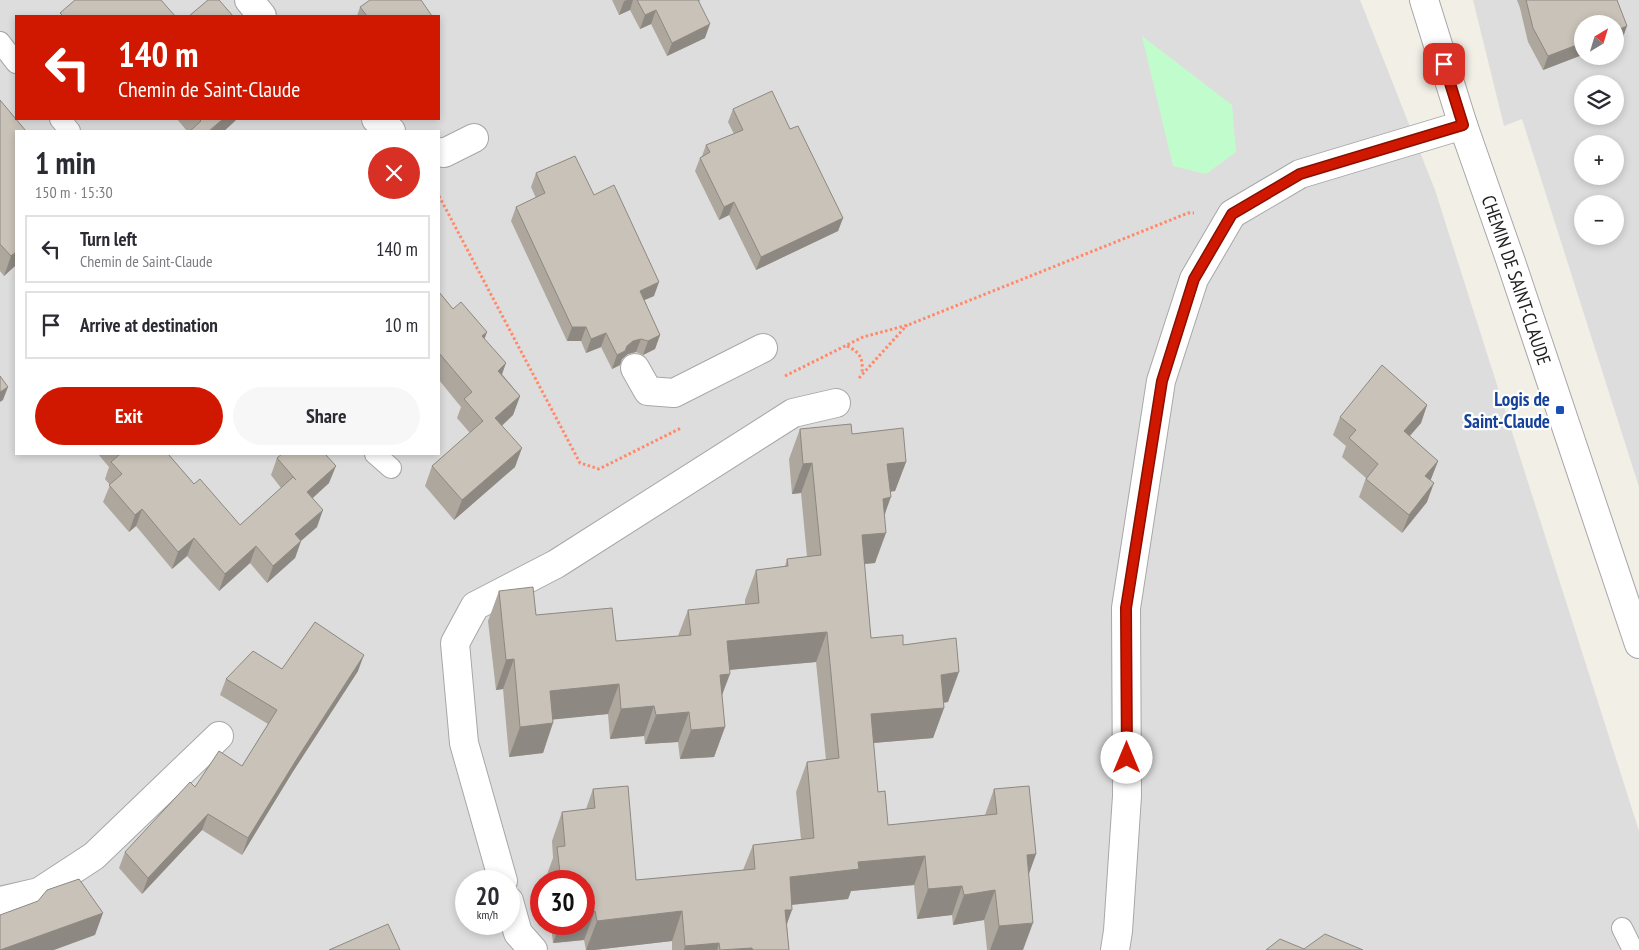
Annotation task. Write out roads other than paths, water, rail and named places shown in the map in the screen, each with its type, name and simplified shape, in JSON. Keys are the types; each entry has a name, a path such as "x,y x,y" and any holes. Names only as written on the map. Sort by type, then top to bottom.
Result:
{"street":[{"path":"249,0 261,15"},
{"name":"CHEMIN DE SAINT-CLAUDE","path":"1424,0 1463,125 1639,644"},
{"path":"377,120 391,130"},
{"path":"1115,950 1118,931 1127,796 1126,608 1162,381 1194,279 1232,214 1300,174 1463,125"},
{"path":"440,152 444,153 474,138"},
{"path":"635,368 648,391 674,393 763,348"},
{"path":"500,870 464,743 455,643 475,606 556,564 793,413 836,403"},
{"path":"0,901 39,892 94,856 219,736"},
{"path":"520,935 533,950"}],"lane":[{"path":"0,42 15,62"},
{"path":"61,120 69,130"},
{"path":"376,455 391,468"},
{"path":"1622,928 1633,950"}],"place":[{"name":"Logis de Saint-Claude","path":"1560,410"}]}
